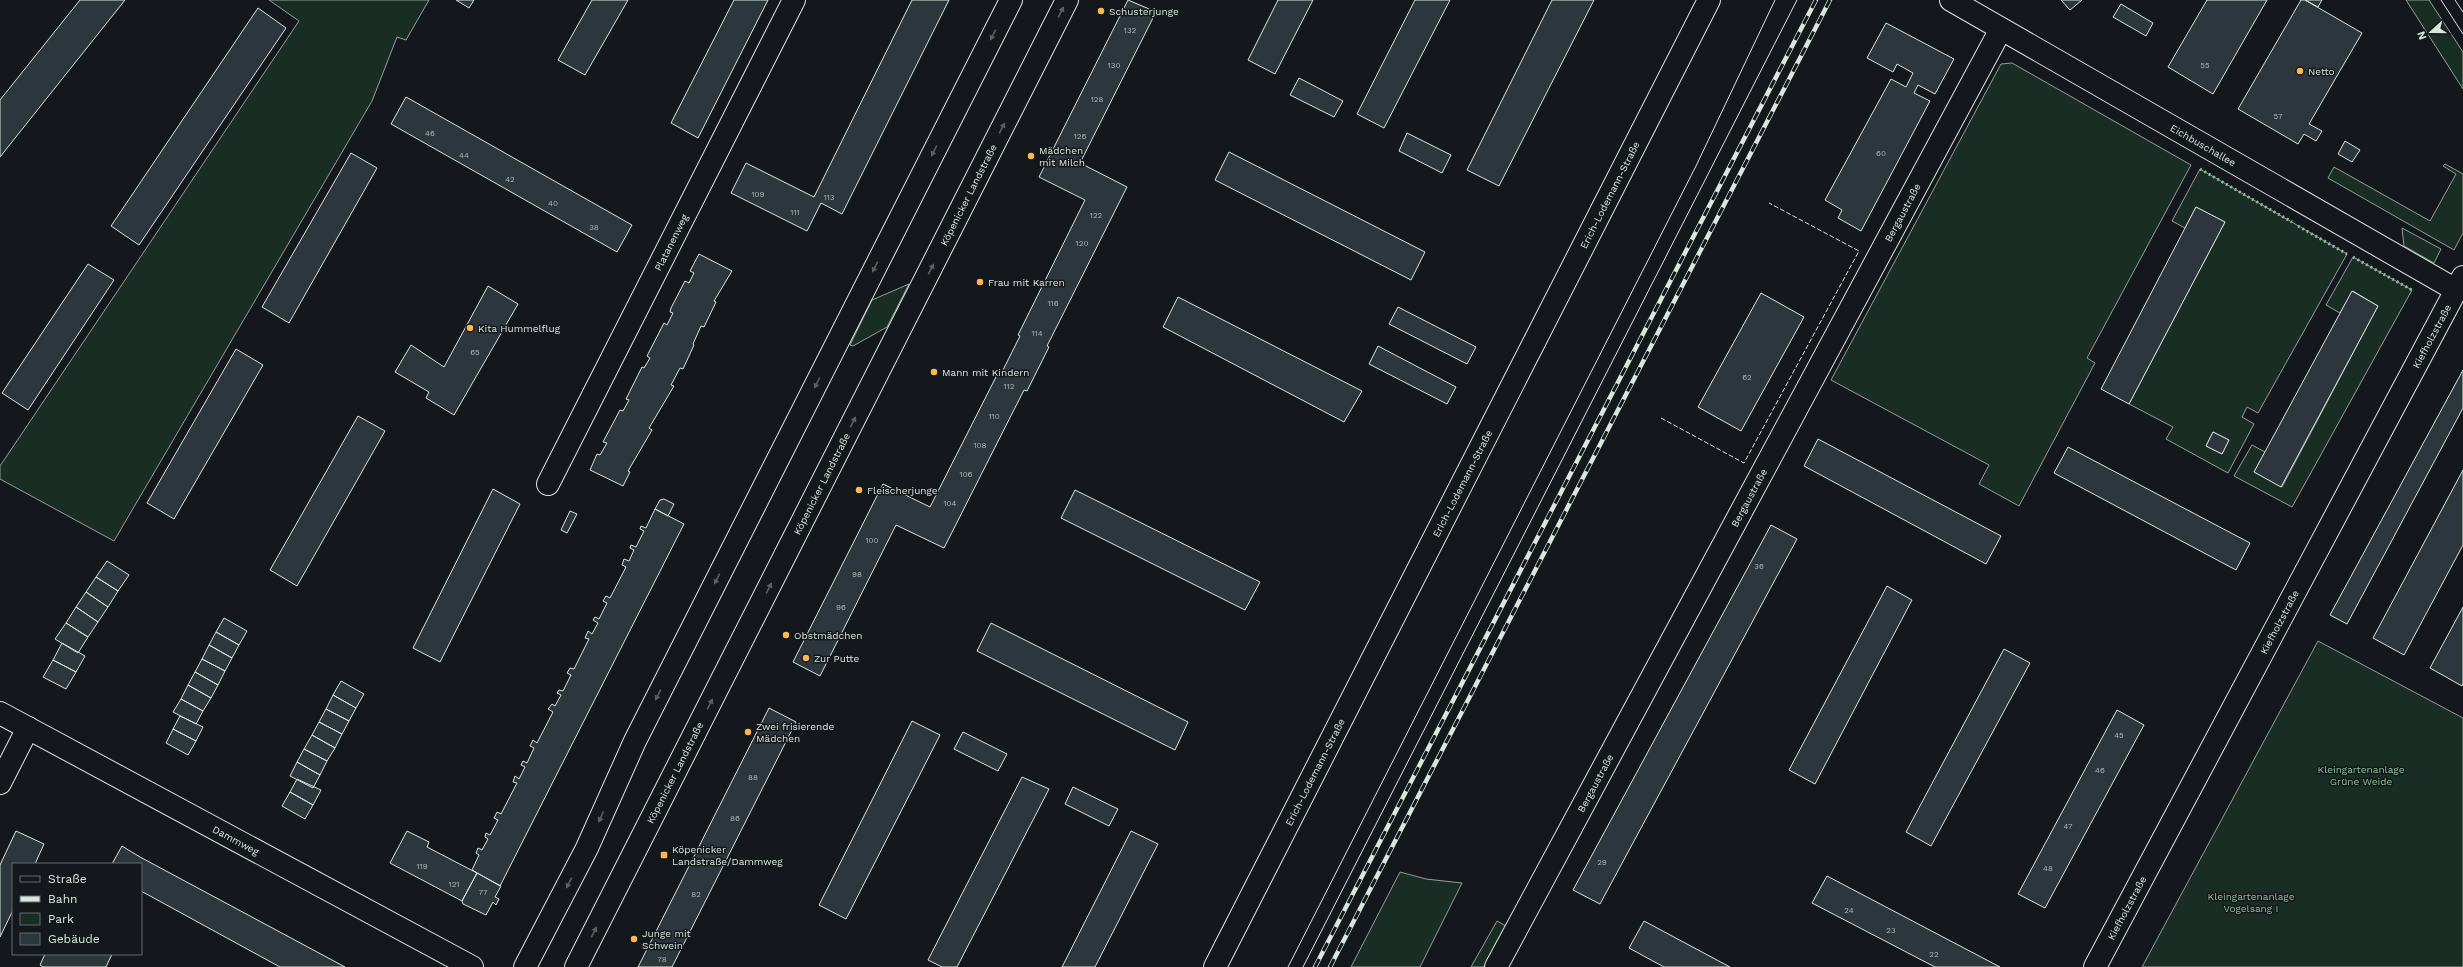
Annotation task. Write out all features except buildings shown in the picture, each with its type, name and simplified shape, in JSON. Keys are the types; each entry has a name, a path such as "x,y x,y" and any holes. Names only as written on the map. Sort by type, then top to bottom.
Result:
{"street":[{"name":"Platanenweg","path":"548,484 794,0"},
{"path":"524,967 587,848 635,741 1011,0"},
{"name":"Köpenicker Landstraße","path":"576,967 1067,0"},
{"name":"Erich-Lodemann-Straße","path":"1216,967 1709,0"},
{"name":"Eichbuschallee","path":"1951,0 2460,283"},
{"name":"Bergaustraße","path":"1496,967 2001,29"},
{"name":"Kiefholzstraße","path":"2095,967 2460,283"},
{"name":"Dammweg","path":"0,713 472,967"},
{"path":"0,783 28,728"}],"green space":[{"path":"269,0 429,0 406,40 397,37 372,101 114,541 0,479 0,466 299,21"},
{"path":"2406,0 2429,0 2463,52 2463,89"},
{"path":"2012,63 2191,165 2087,358 2095,363 2019,506 1979,484 1989,465 1831,380 2001,64"},
{"path":"2445,164 2463,174 2463,233 2454,250 2328,178 2334,167 2430,221 2456,174 2443,166"},
{"path":"2200,169 2347,254 2258,413 2247,407 2242,417 2254,424 2228,473 2166,439 2173,427 2129,404 2225,222 2196,207 2185,228 2172,221","holes":["2213,432 2229,440 2222,454 2206,446"]},
{"path":"2402,228 2441,249 2434,263 2404,246"},
{"path":"2353,257 2412,290 2292,507 2234,476 2252,445 2265,452 2254,472 2282,487 2378,306 2353,291 2340,313 2326,305"},
{"path":"909,284 887,327 853,346 850,345 872,300"},
{"name":"Kleingartenanlage Grüne Weide","path":"2318,641 2463,718 2463,967 2142,967"},
{"path":"1400,872 1426,879 1462,883 1420,967 1351,967"},
{"path":"1497,921 1506,926 1484,967 1471,967"}],"tram line":[{"path":"1288,967 1696,166 1775,0"},
{"path":"1303,967 1797,0"},
{"path":"2441,0 2463,34"},
{"path":"2455,0 2463,12"}],"railway":[{"path":"1315,967 1816,0"},
{"path":"1330,967 1830,0"}],"hedge":[{"path":"2200,169 2292,222"},
{"path":"2298,226 2347,254"},
{"path":"2353,257 2412,290"}],"fence":[{"path":"1661,418 1744,463 1859,251 1769,203"}],"place":[{"name":"Schusterjunge","path":"1101,11"},
{"name":"Netto","path":"2300,71"},
{"name":"Mädchen mit Milch","path":"1031,156"},
{"name":"Frau mit Karren","path":"980,282"},
{"name":"Kita Hummelflug","path":"470,328"},
{"name":"Mann mit Kindern","path":"934,372"},
{"name":"Fleischerjunge","path":"859,490"},
{"name":"Obstmädchen","path":"786,635"},
{"name":"Zur Putte","path":"806,658"},
{"name":"Zwei frisierende Mädchen","path":"748,732"},
{"name":"Köpenicker Landstraße/Dammweg","path":"664,855"},
{"name":"Junge mit Schwein","path":"634,939"}],"park label":[{"name":"Kleingartenanlage Vogelsang I","path":"2251,902"}]}
